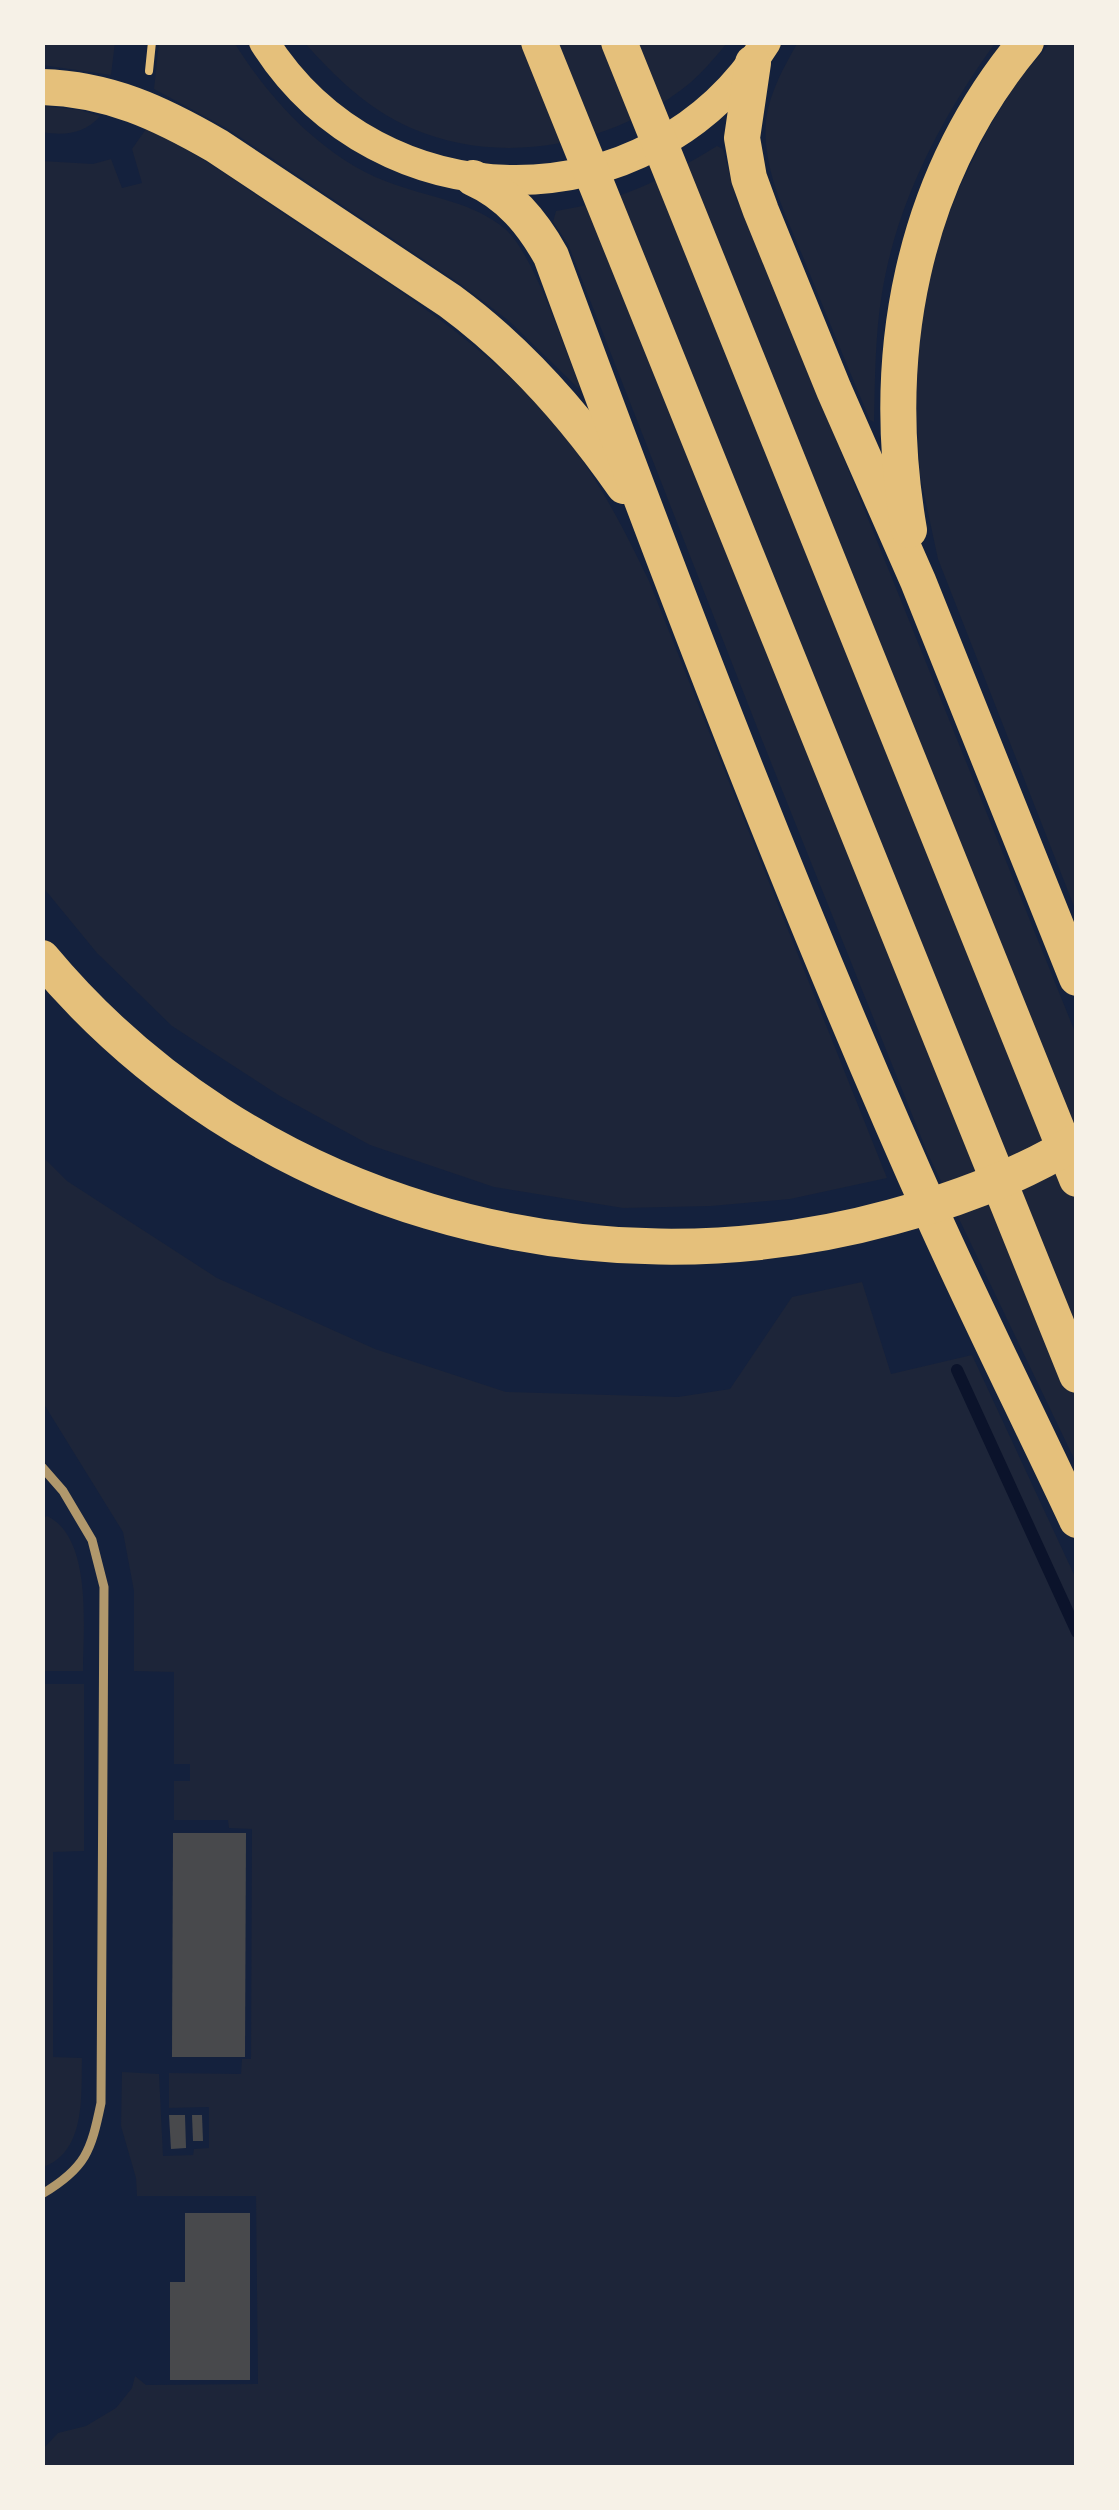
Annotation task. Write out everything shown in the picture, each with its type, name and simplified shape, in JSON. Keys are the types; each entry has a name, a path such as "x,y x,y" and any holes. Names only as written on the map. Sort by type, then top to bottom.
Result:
{"highway":[{"path":"539,42 1077,1375"},
{"path":"619,42 1077,1179"},
{"path":"917,581 899,448 900,343 906,294 927,218 947,169 975,114 1026,42"},
{"path":"759,52 742,138 749,178 1077,978"},
{"path":"42,86 121,98 182,125 485,326 516,355 605,461 650,525"},
{"path":"473,178 496,189 518,209 551,256 650,525 807,917 937,1224 1077,1520"},
{"path":"42,958 106,1026 159,1072 250,1133 346,1182 483,1228 653,1249 783,1241 937,1205 1077,1141"}],"main road":[{"path":"263,42 298,87 354,134 400,159 448,174 516,181 598,170 642,153 715,105 759,52"}],"lane":[{"path":"42,1467 92,1540 104,1587 101,2103 92,2148 66,2180 42,2194"}],"shaded area":[{"path":"42,42 115,42 111,75 42,65"},
{"path":"159,42 234,42 283,108 347,161 396,185 467,207 505,229 527,259 580,386 462,285 228,129 154,89"},
{"path":"304,42 728,42 690,83 627,122 556,144 520,148 483,147 411,128 353,91"},
{"path":"798,42 996,42 940,130 899,225 880,309 874,422 786,217 768,159 768,109"},
{"path":"1051,42 1077,42 1077,914 938,559 920,475 915,380 922,309 939,239 960,186 1016,83"},
{"path":"42,106 100,116 74,132 42,132"},
{"path":"146,129 206,162 431,313 521,388 578,454 649,581 887,1178 790,1199 623,1208 494,1187 370,1145 280,1096 172,1026 97,953 42,886 42,161 93,164 111,159 122,188 142,183 132,149"},
{"path":"717,146 723,149 737,202 1077,1037 1077,1465 927,1152 568,244 553,222 556,211 640,188"},
{"path":"42,1156 67,1181 217,1278 375,1349 506,1392 678,1397 730,1389 792,1297 862,1282 891,1374 972,1355 1077,1581 1077,2468 42,2468 42,2450 58,2433 86,2426 116,2408 135,2376 146,2385 258,2384 256,2196 137,2196 121,2126 122,2072 159,2074 163,2156 193,2155 194,2149 209,2148 209,2107 169,2108 169,2073 241,2074 242,2059 251,2059 252,1829 229,1828 228,1820 174,1820 174,1781 190,1781 190,1764 174,1764 174,1672 134,1671 134,1591 123,1532 42,1401"},
{"path":"47,1516 62,1527 79,1564 83,1671 42,1671 42,1519"},
{"path":"42,1684 84,1684 84,1851 53,1852 53,2057 82,2058 81,2104 68,2147 46,2166 42,2165"}],"building":[{"path":"173,1833 246,1833 245,2057 172,2057"},
{"path":"169,2115 185,2115 186,2148 171,2149"},
{"path":"192,2115 202,2115 203,2141 193,2141"},
{"path":"185,2213 250,2213 250,2380 170,2380 170,2282 185,2282"}],"waterway":[{"path":"957,1370 1077,1632"}]}
